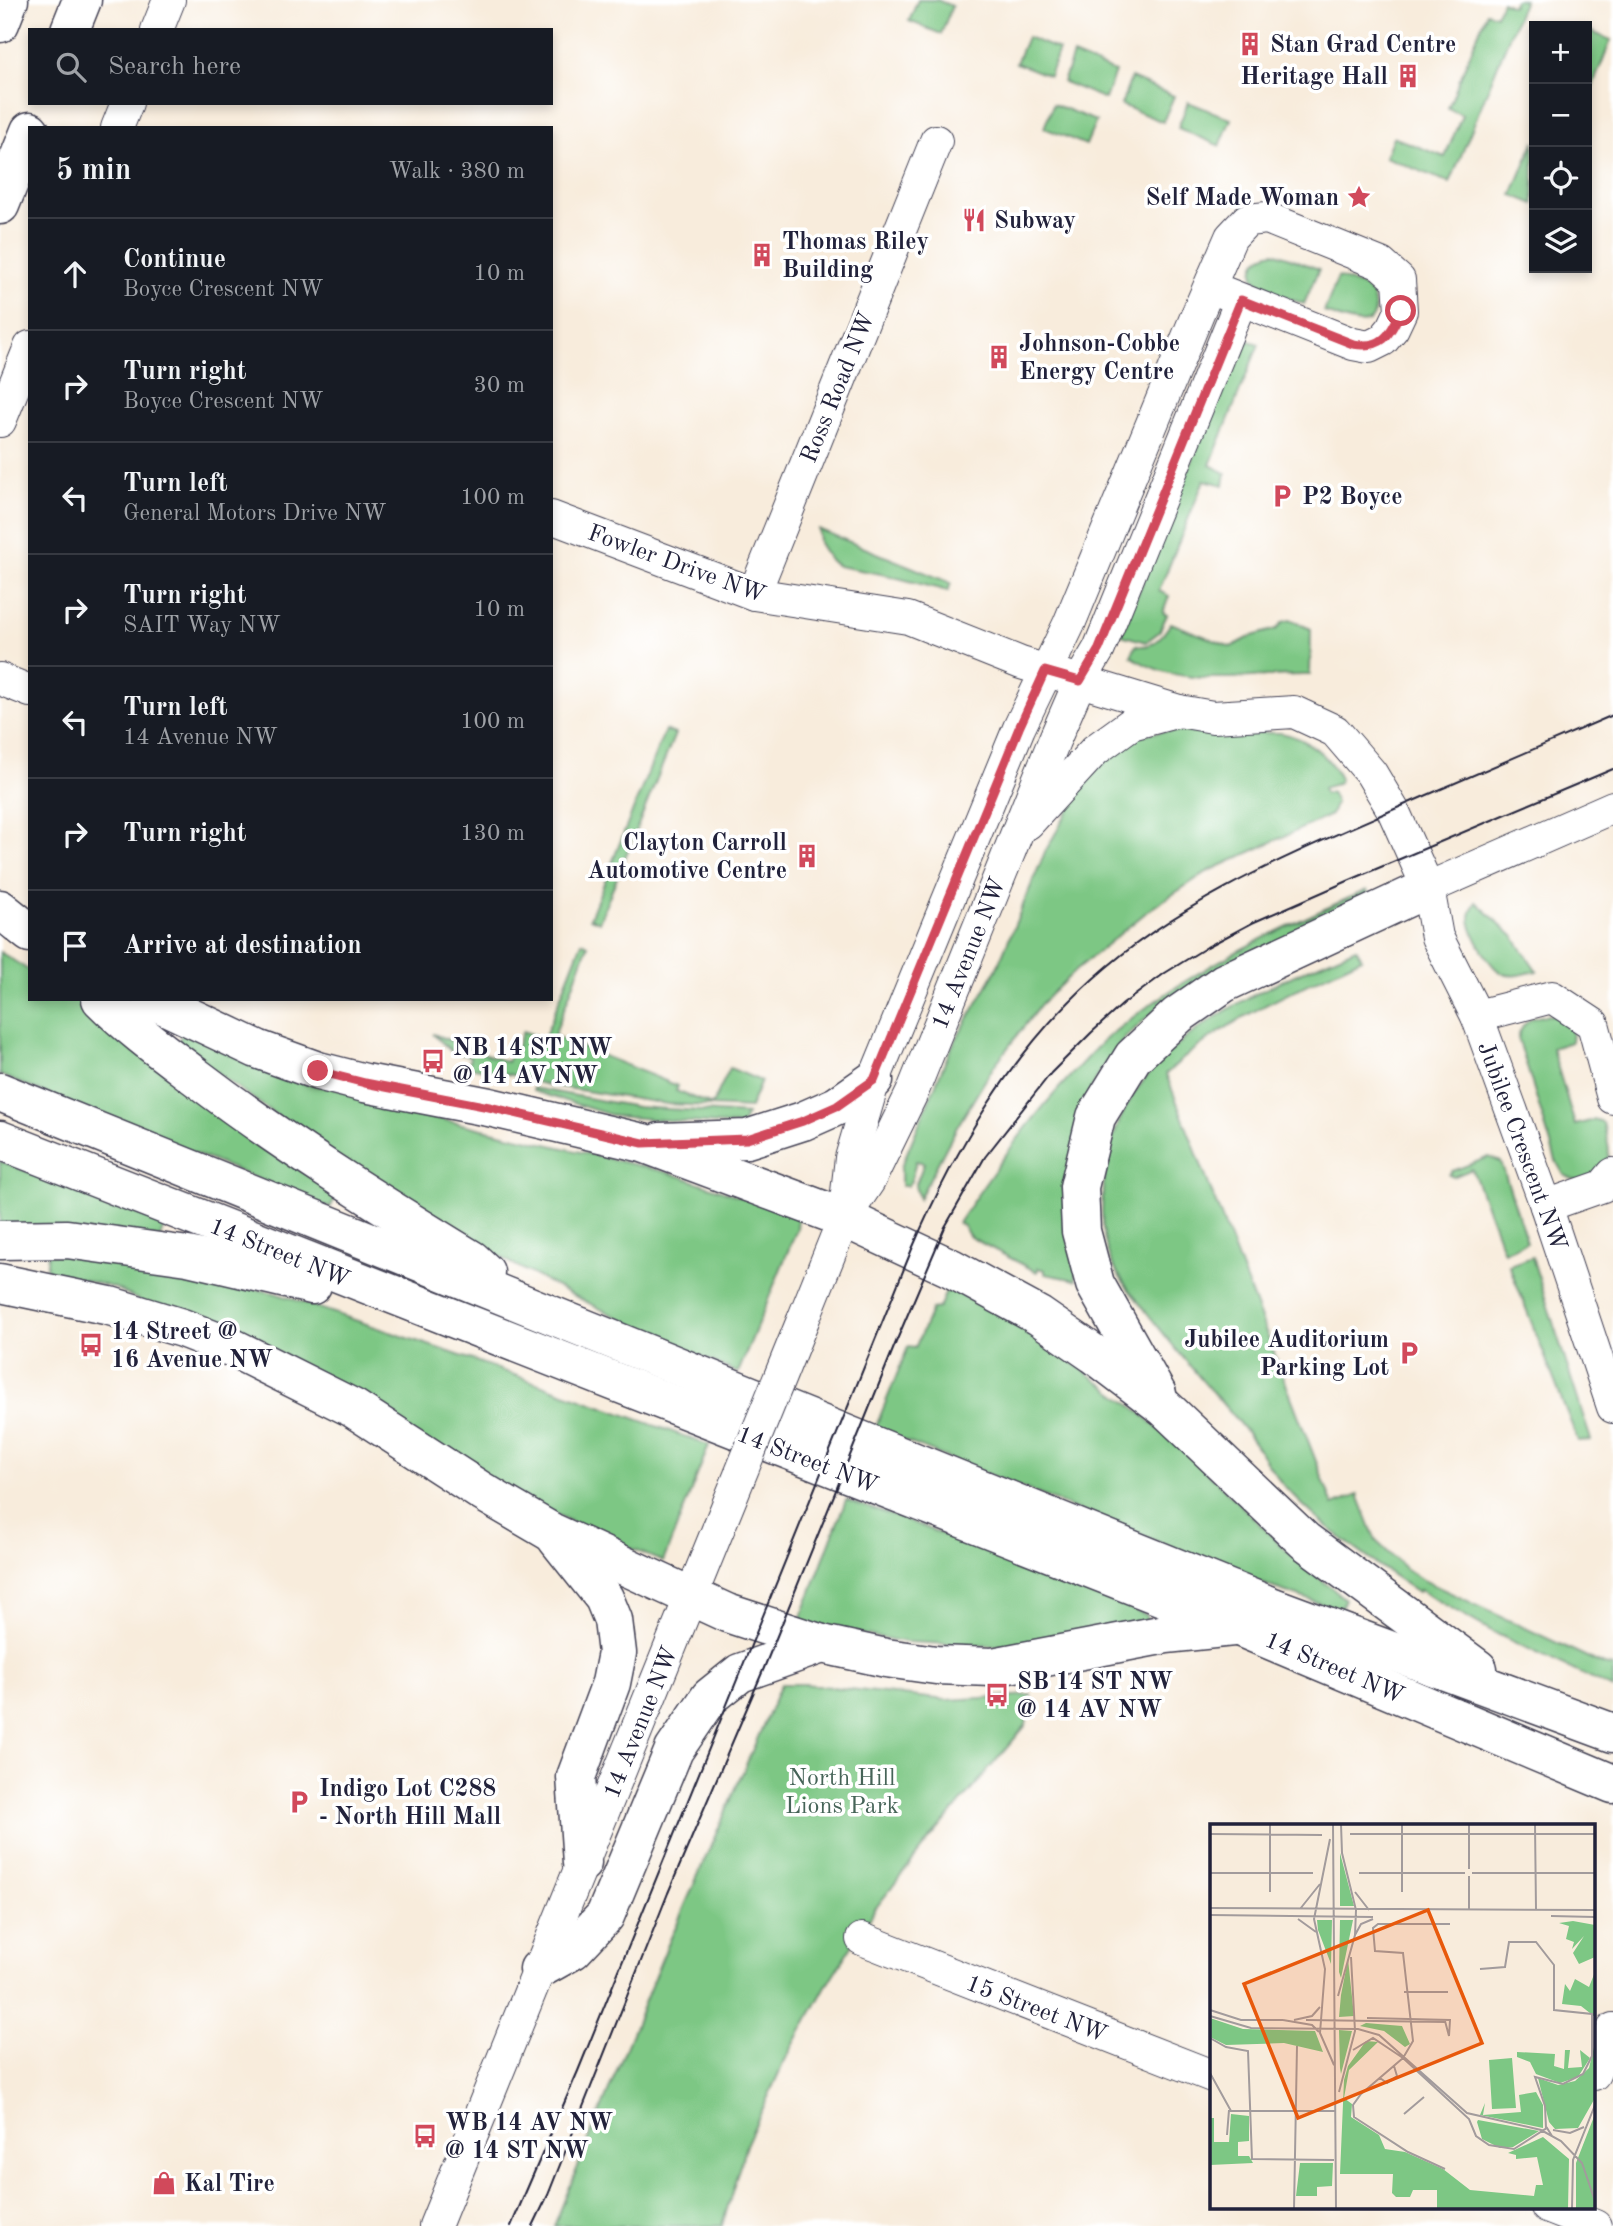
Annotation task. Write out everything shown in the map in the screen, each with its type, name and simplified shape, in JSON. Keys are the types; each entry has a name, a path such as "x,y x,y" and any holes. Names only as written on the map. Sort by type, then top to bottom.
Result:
{"main road":[{"path":"0,23 9,0"},
{"path":"71,28 82,0"},
{"path":"31,126 40,105"},
{"path":"0,205 28,134"},
{"path":"1165,1408 1095,1284 1081,1231 1079,1187 1096,1116 1133,1057 1178,1015 1224,983 1428,888"},
{"path":"0,909 28,931"},
{"path":"103,1001 163,1052 239,1110 341,1180 472,1260 517,1301"},
{"path":"155,1001 257,1049 318,1071 643,1143 844,1218 951,1268 1039,1316 1094,1354 1165,1408 1305,1541 1514,1695"},
{"path":"643,1143 747,1139 803,1121 837,1106 874,1080"},
{"name":"14 Street NW","path":"0,1092 1273,1608 1613,1733"},
{"name":"14 Street NW","path":"0,1140 1239,1627 1613,1784"},
{"path":"0,1240 67,1240 188,1256 310,1285 356,1282"},
{"path":"0,1283 110,1306 182,1328 266,1363 353,1408 481,1491 551,1532 727,1613 821,1644 936,1665 993,1667 1166,1634 1239,1627"},
{"path":"551,1532 604,1598 613,1620 617,1653 611,1683 576,1777 582,1863"},
{"path":"539,1969 573,1951 605,1916 674,1749 710,1697 740,1673 821,1644"}],"street":[{"path":"158,28 169,0"},
{"path":"118,126 126,105"},
{"name":"Ross Road NW","path":"754,594 936,141"},
{"name":"14 Avenue NW","path":"844,1218 851,1158 874,1080 1019,728 1069,624 1210,287 1231,237 1247,220 1267,218 1381,264 1399,280 1401,311 1393,328 1383,340 1369,347 1353,344 1210,287"},
{"name":"14 Avenue NW","path":"435,2226 844,1218 869,1181 912,1093 1015,836 1080,681 1099,649 1241,300"},
{"path":"0,421 28,352"},
{"name":"Fowler Drive NW","path":"553,518 754,594 908,618 1045,671 1179,711"},
{"path":"0,679 28,690"},
{"path":"1015,836 1095,750 1131,724 1179,711"},
{"name":"Jubilee Crescent NW","path":"1179,711 1213,717 1294,712 1335,731 1371,773 1393,810 1428,888 1437,937 1477,1016 1546,1206 1613,1407"},
{"path":"1428,888 1613,807"},
{"path":"1477,1016 1552,997 1593,1024 1613,1098"},
{"path":"1546,1206 1603,1186 1613,1174"},
{"name":"15 Street NW","path":"862,1940 1210,2075"},
{"path":"1596,2069 1613,2029"},
{"path":"1529,2226 1537,2208"},
{"path":"1550,2208 1595,2226"}],"green space":[{"path":"918,0 937,0 952,6 941,34 909,21"},
{"path":"1515,0 1524,0 1450,183 1385,157 1393,137 1445,157 1462,115 1448,108 1487,12 1496,15 1502,1 1512,6"},
{"path":"1592,32 1611,40 1592,88"},
{"path":"1027,37 1059,50 1049,76 1016,63"},
{"path":"1073,55 1115,72 1105,99 1063,82"},
{"path":"1131,78 1174,96 1163,122 1121,105"},
{"path":"1188,102 1231,119 1220,146 1178,128"},
{"path":"1053,104 1096,121 1086,145 1044,128"},
{"path":"1529,154 1529,202 1512,195"},
{"path":"1274,252 1319,269 1304,304 1266,290 1254,278 1254,268 1258,260"},
{"path":"1338,277 1364,287 1372,295 1375,308 1373,317 1368,321 1360,323 1324,312"},
{"path":"1245,340 1259,344 1210,465 1226,473 1224,485 1204,480 1159,591 1169,596 1163,613 1167,615 1159,632 1146,642 1121,635 1240,343"},
{"path":"818,529 951,583 948,591 838,566 829,559 819,543"},
{"path":"1290,620 1311,629 1310,675 1195,677 1151,667 1131,656 1136,645 1152,643 1161,637 1171,623 1231,647 1252,636 1277,629 1283,622"},
{"path":"665,730 675,734 599,922 590,918"},
{"path":"1165,731 1281,733 1308,743 1330,762 1340,779 1337,784 1323,788 1325,794 1331,792 1336,802 1331,815 1207,872 1149,910 1076,970 1041,1004 994,1066 957,1127 919,1199 915,1186 924,1163 916,1161 907,1186 901,1186 901,1167 950,1050 996,970 1045,852 1076,797 1100,763 1139,735"},
{"path":"1367,890 1372,903 1161,1005 1126,1037 1101,1070 1084,1103 1076,1280 1045,1274 1045,1270 1038,1268 1037,1272 970,1237 958,1223 1028,1126 1108,1037 1138,1013 1200,972 1265,937"},
{"path":"1476,902 1513,936 1537,971 1508,975 1493,965 1473,932 1470,917"},
{"path":"582,942 588,945 554,1036 678,1086 676,1091 712,1105 730,1068 761,1081 750,1108 667,1104 547,1085 528,1078 469,1067 470,1056 453,1053 433,1034 507,1062 523,1031 544,1039"},
{"path":"1356,948 1362,958 1234,1023 1187,1055 1166,1074 1333,1505 1358,1495 1376,1541 1406,1569 1421,1579 1613,1667 1613,1689 1499,1635 1419,1590 1418,1592 1315,1516 1281,1482 1243,1428 1153,1321 1122,1280 1108,1252 1102,1202 1114,1136 1133,1096 1160,1061 1194,1032 1232,1007 1273,985"},
{"path":"0,952 28,970 28,1001 83,1001 162,1068 337,1195 330,1208 0,1075"},
{"path":"1552,1015 1568,1021 1572,1031 1571,1042 1552,1048 1575,1125 1594,1120 1603,1123 1608,1146 1608,1159 1605,1164 1581,1183 1564,1175 1556,1161 1518,1038 1530,1020"},
{"path":"182,1033 385,1106 670,1173 798,1216 797,1229 738,1373 556,1287 467,1239 381,1187 177,1045"},
{"path":"533,1088 637,1107 747,1114 741,1126 614,1116 533,1091"},
{"path":"1489,1157 1501,1162 1527,1242 1504,1252 1472,1169 1453,1177 1449,1175 1452,1171"},
{"path":"0,1161 165,1224 160,1238 0,1226"},
{"path":"48,1254 106,1258 275,1293 467,1358 709,1445 663,1562 585,1529 115,1288 46,1270"},
{"path":"1532,1257 1591,1440 1578,1441 1509,1265"},
{"path":"948,1287 1036,1335 1140,1412 1210,1475 1287,1551 1345,1599 1340,1610 1274,1588 875,1429 908,1347 915,1348 932,1309 939,1308"},
{"path":"846,1500 906,1520 1147,1615 1147,1622 1021,1645 993,1646 905,1642 799,1623"},
{"name":"North Hill Lions Park","path":"781,1684 805,1684 946,1700 1031,1695 1026,1725 875,1909 826,1986 783,2064 746,2145 722,2226 554,2226 663,1956"}],"tram line":[{"path":"511,2226 578,2071 912,1249 967,1139 1011,1071 1036,1038 1093,979 1126,951 1197,904 1311,846 1613,715"},
{"path":"533,2226 548,2195 668,1893 764,1668 896,1342 945,1227 985,1157 1051,1073 1091,1033 1123,1004 1207,947 1252,923 1350,880 1613,769"}],"place":[{"name":"Stan Grad Centre","path":"1250,44"},
{"name":"Heritage Hall","path":"1408,76"},
{"name":"Self Made Woman","path":"1359,197"},
{"name":"Subway","path":"974,220"},
{"name":"Thomas Riley Building","path":"762,255"},
{"name":"Johnson-Cobbe Energy Centre","path":"999,357"},
{"name":"P2 Boyce","path":"1282,496"},
{"name":"Clayton Carroll Automotive Centre","path":"807,856"},
{"name":"NB 14 ST NW @ 14 AV NW","path":"433,1061"},
{"name":"14 Street @ 16 Avenue NW","path":"91,1345"},
{"name":"Jubilee Auditorium Parking Lot","path":"1409,1353"},
{"name":"SB 14 ST NW @ 14 AV NW","path":"997,1695"},
{"name":"Indigo Lot C288 - North Hill Mall","path":"299,1802"},
{"name":"WB 14 AV NW @ 14 ST NW","path":"425,2136"},
{"name":"Kal Tire","path":"164,2183"}],"route":[{"path":"318,1071 643,1143 747,1139 803,1121 837,1106 874,1080 1045,671 1080,681 1099,649 1241,300 1353,344 1369,347 1383,340 1393,328 1401,311"}]}
